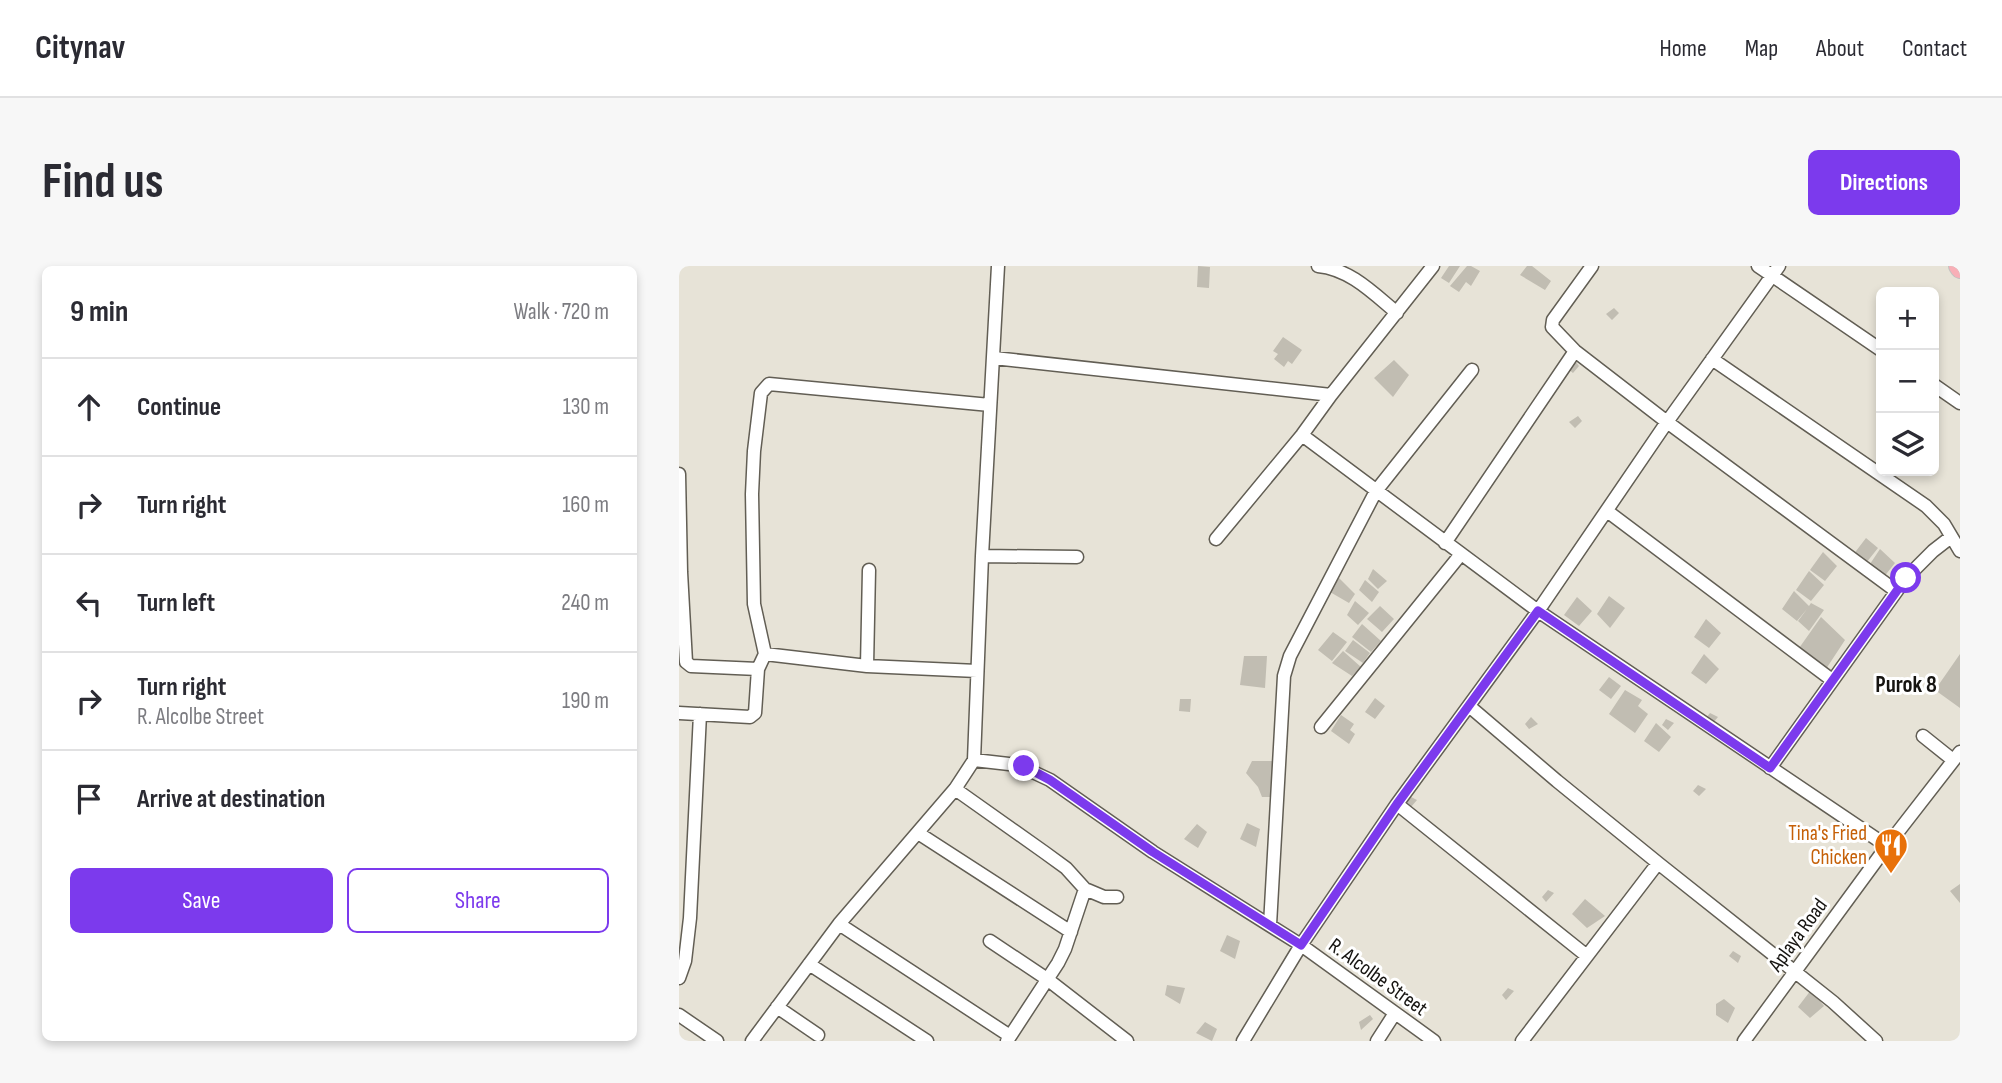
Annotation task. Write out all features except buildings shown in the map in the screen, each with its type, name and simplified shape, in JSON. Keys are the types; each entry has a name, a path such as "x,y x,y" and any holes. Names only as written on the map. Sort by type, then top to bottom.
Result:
{"street":[{"path":"751,1041 839,924 955,789 974,760 998,266"},
{"path":"1318,266 1338,268 1397,313"},
{"path":"1216,539 1302,435 1433,266"},
{"path":"1592,266 1553,320 1552,327 1575,351 1667,422 1896,591"},
{"path":"1758,266 1775,271 1876,346"},
{"path":"1243,1041 1301,945 1397,804 1538,611 1667,422 1775,271"},
{"path":"1445,543 1575,351"},
{"path":"993,358 1331,395"},
{"path":"1713,359 1926,506 1944,524 1960,551"},
{"path":"1270,925 1286,668 1376,491 1472,370"},
{"path":"679,713 750,717 754,715 758,669 765,654 754,604 753,484 761,393 769,384 990,405"},
{"path":"1939,388 1960,403"},
{"path":"1302,435 1538,611 1887,846"},
{"path":"679,474 686,662 691,666 758,669"},
{"path":"1607,511 1832,680"},
{"path":"1770,768 1896,591 1919,564 1951,537"},
{"path":"1321,727 1461,554"},
{"path":"982,556 1077,557"},
{"path":"867,666 869,569"},
{"path":"765,654 867,666 977,671"},
{"path":"1469,706 1556,781 1796,971 1875,1041"},
{"path":"679,978 685,961 690,918 700,714"},
{"path":"1923,736 1957,756"},
{"name":"Aplaya Road","path":"1744,1041 1887,846 1957,756"},
{"name":"R. Alcolbe Street","path":"974,760 1018,765 1050,780 1153,852 1301,945 1434,1041"},
{"path":"955,789 1066,868 1085,889 1104,897 1117,897"},
{"path":"1397,804 1587,956"},
{"path":"918,833 1071,932"},
{"path":"1523,1041 1658,863"},
{"path":"839,924 1008,1039 1058,963 1085,889"},
{"path":"990,941 1047,979 1127,1041"},
{"path":"809,964 927,1041"},
{"path":"777,1007 818,1035"},
{"path":"1377,1041 1395,1013"},
{"path":"679,1015 717,1041"}],"place":[{"name":"Tina's Fried Chicken","path":"1891,875"}],"district":[{"name":"Purok 8","path":"1906,685"}],"route":[{"path":"1024,766 1050,780 1153,852 1301,945 1397,804 1538,611 1770,768 1906,578"}]}
